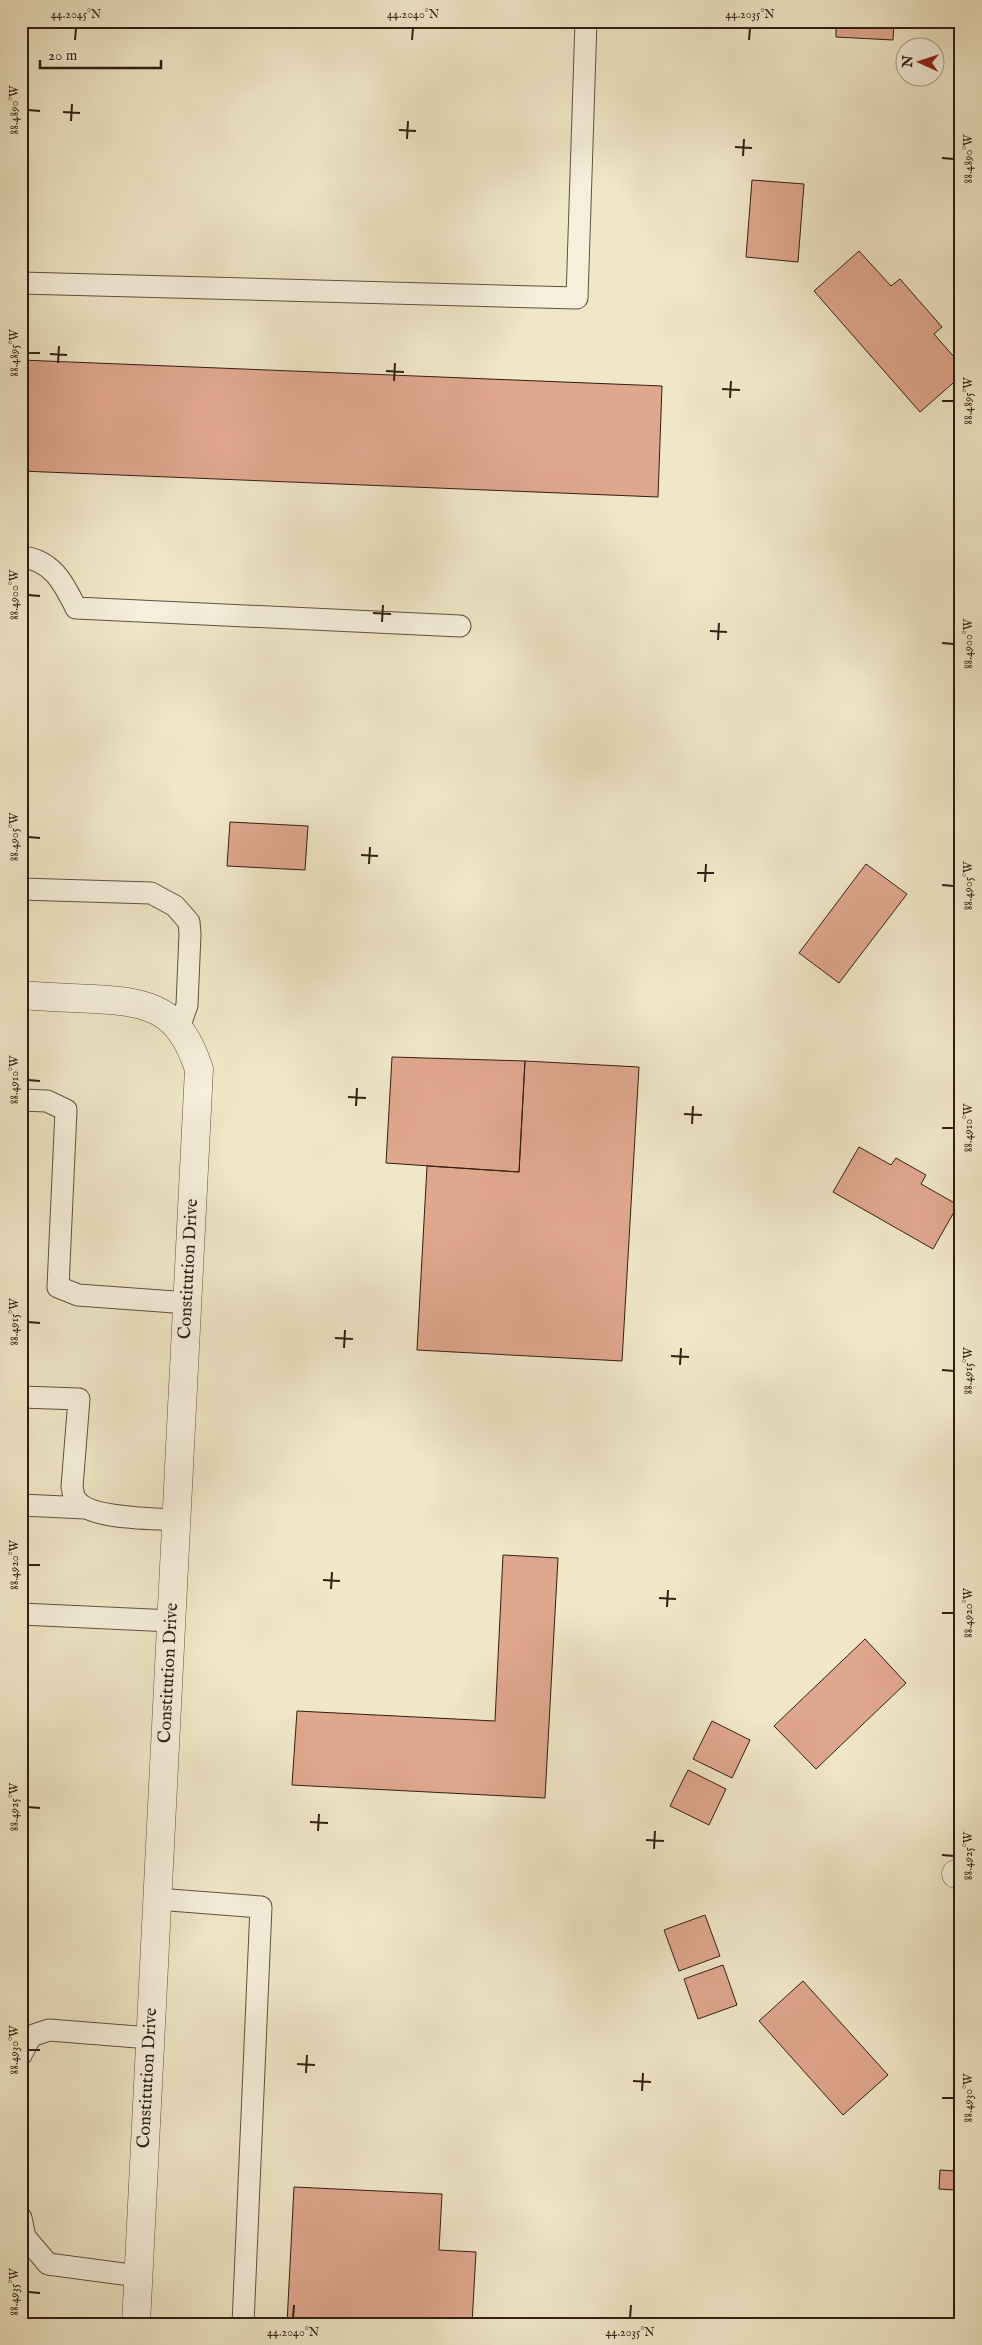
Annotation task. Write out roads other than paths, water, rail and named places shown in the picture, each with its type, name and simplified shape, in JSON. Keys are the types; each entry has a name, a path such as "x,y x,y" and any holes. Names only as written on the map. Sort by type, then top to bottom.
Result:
{"street":[{"name":"Constitution Drive","path":"21,996 141,1003 164,1014 179,1028 191,1045 199,1069 136,2324"}],"lane":[{"path":"21,283 577,298 586,21"},
{"path":"21,557 30,558 59,575 76,608 460,626"},
{"path":"21,889 151,893 175,906 189,922 190,934 187,1005 179,1028"},
{"path":"21,1100 47,1101 66,1110 58,1287 78,1295 188,1303"},
{"path":"21,1397 80,1399 72,1487 75,1499 84,1508"},
{"path":"21,1505 84,1508 98,1514 176,1520"},
{"path":"21,1614 172,1621"},
{"path":"157,1899 261,1907 243,2324"},
{"path":"21,2055 31,2036 49,2030 150,2038"},
{"path":"21,2218 25,2237 48,2264 138,2276"}]}
